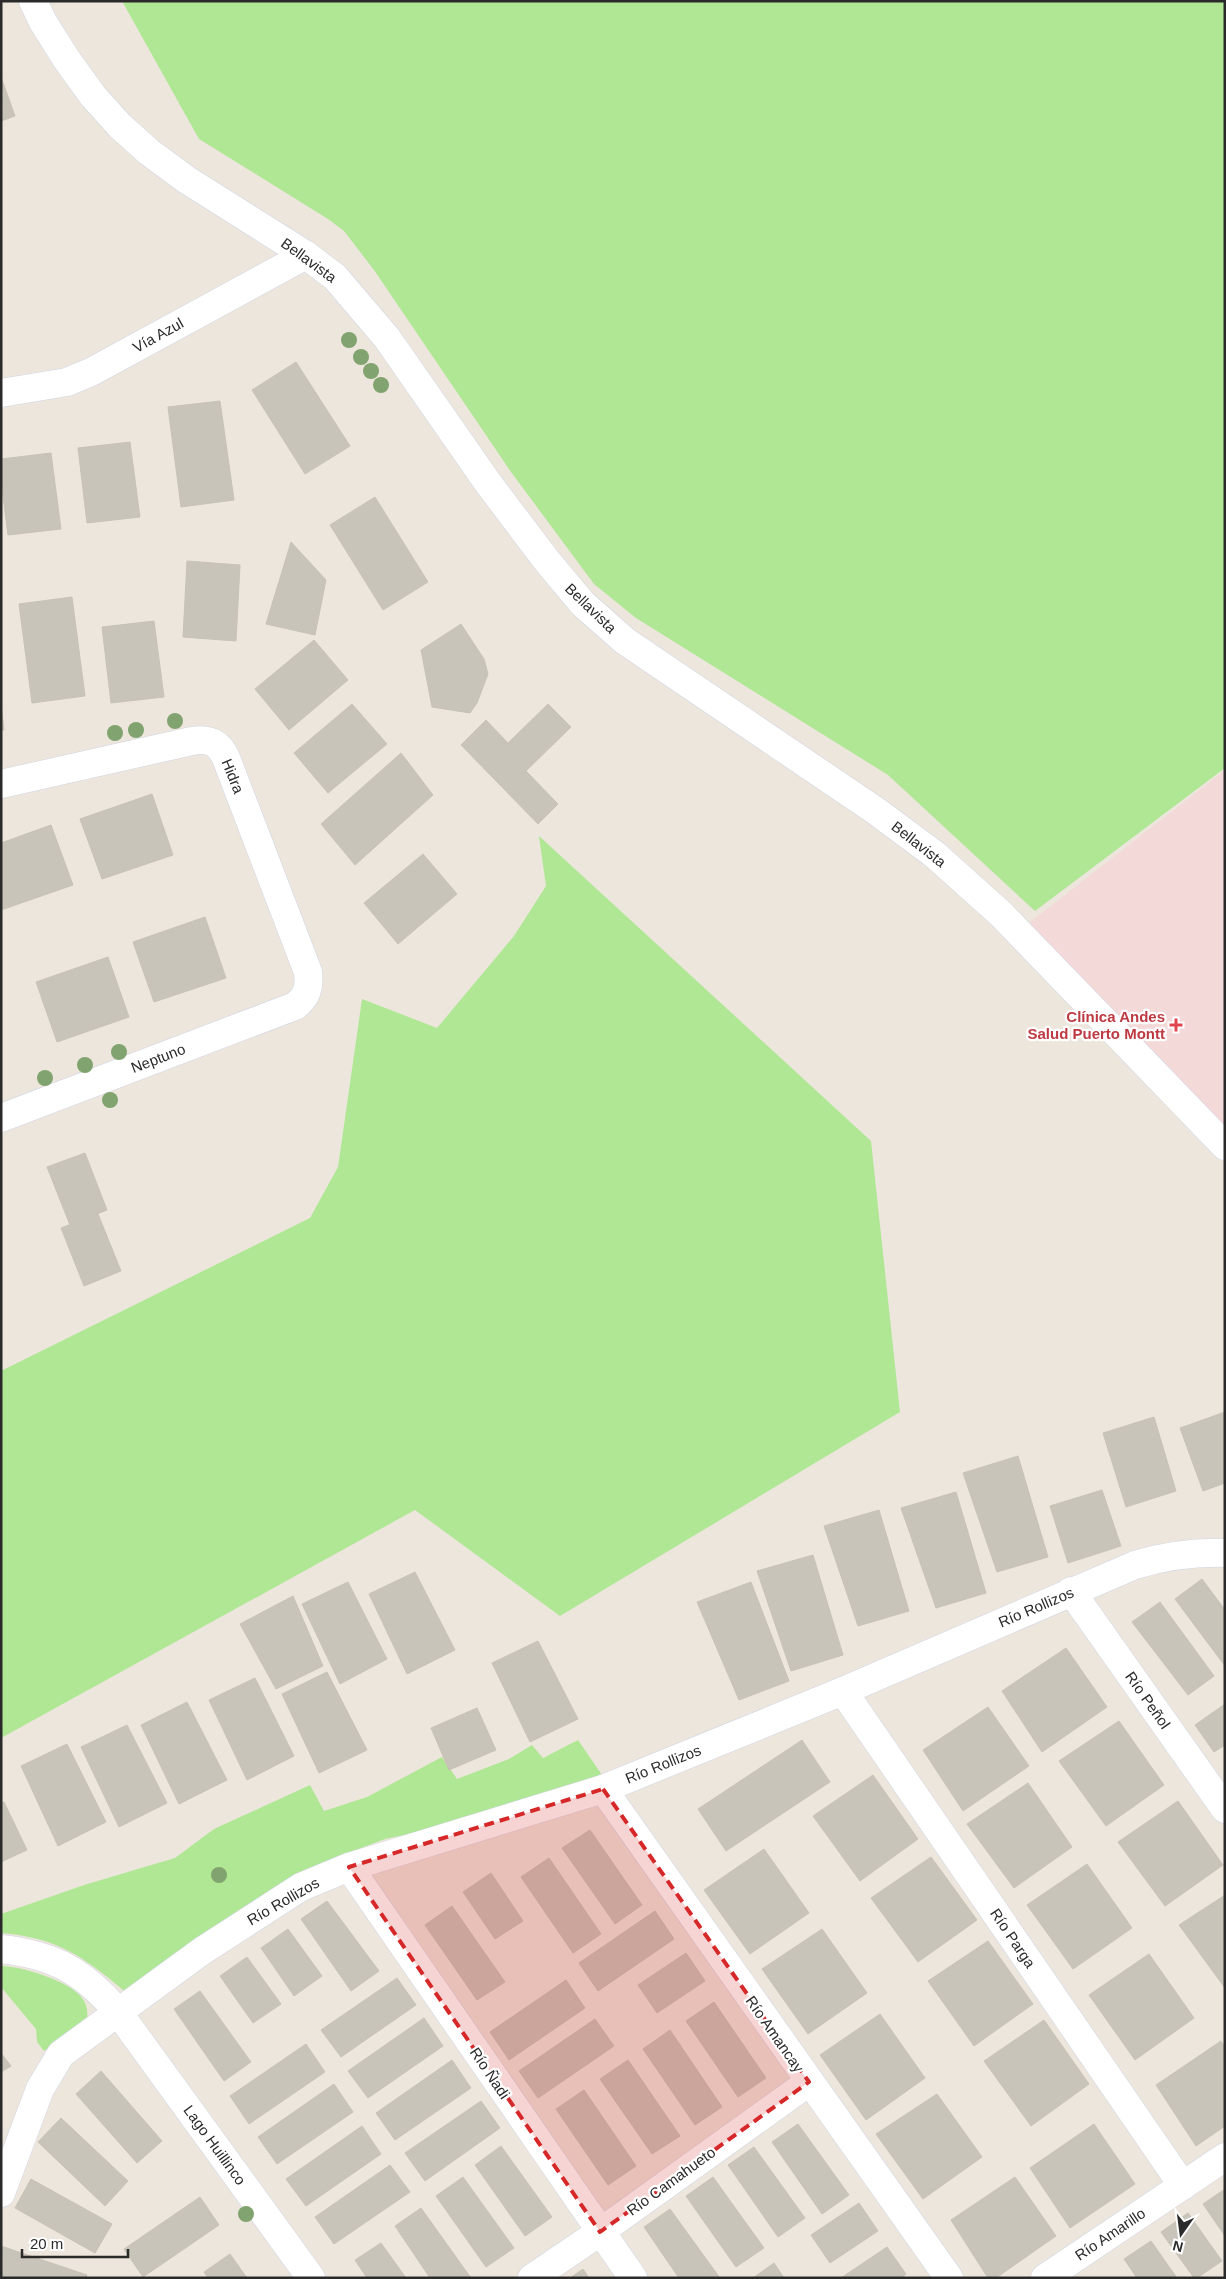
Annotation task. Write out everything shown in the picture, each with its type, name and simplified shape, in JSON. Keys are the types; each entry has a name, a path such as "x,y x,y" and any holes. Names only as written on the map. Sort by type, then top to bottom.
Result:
{"street":[{"name":"Bellavista","path":"33,1 43,22 67,60 93,96 120,126 187,180 306,255 335,277 387,338 488,483 547,561 583,604 626,641 876,811 934,854 1001,914 1225,1146"},
{"name":"Vía Azul","path":"1,393 67,382 90,372 306,255"},
{"name":"Hidra","path":"1,784 192,741 213,742 221,747 305,962 308,972 308,990"},
{"name":"Neptuno","path":"1,1118 295,1006 304,1000 308,990"},
{"name":"Río Rollizos","path":"1,2193 49,2072 61,2054 72,2044 202,1951 294,1892 349,1867 603,1789 843,1690 1135,1565 1163,1556 1195,1552 1225,1553"},
{"name":"Río Peñol","path":"1071,1591 1225,1809"},
{"name":"Río Parga","path":"843,1690 1183,2186"},
{"name":"Río Amancay","path":"603,1789 949,2278"},
{"name":"Río Ñadi","path":"349,1867 633,2278"},
{"name":"Lago Huillinco","path":"1,1949 44,1956 81,1974 100,1990 312,2278"},
{"name":"Río Camahueto","path":"532,2278 600,2232 809,2082"},
{"name":"Río Amarillo","path":"1045,2278 1225,2157"}],"highlighted area":[{"path":"603,1789 809,2082 600,2232 349,1867"}],"shaded area":[{"name":"Clínica Andes Salud Puerto Montt","path":"1225,770 1225,1127 1029,923"}],"green space":[{"path":"122,1 1225,1 1225,768 1035,911 888,775 636,618 594,584 511,472 374,270 344,231 328,219 199,139"},
{"path":"539,836 871,1141 900,1412 560,1616 415,1510 1,1738 1,1371 310,1218 338,1167 362,999 437,1028 514,936 546,886"},
{"path":"578,1740 602,1775 427,1830 385,1839 314,1866 284,1883 128,1994 84,1960 56,1945 22,1936 1,1933 1,1914 84,1885 175,1858 214,1829 310,1785 324,1811 367,1797 442,1757 457,1779 509,1759 532,1745 543,1758"},
{"path":"1,1966 32,1972 67,1986 84,2000 87,2008 87,2020 44,2051 37,2042 36,2029 1,1987"}],"building":[{"path":"1,77 15,116 1,121"},
{"path":"296,362 350,446 305,474 252,390"},
{"path":"220,401 234,500 181,507 168,407"},
{"path":"130,442 140,517 87,523 78,448"},
{"path":"51,453 61,529 8,535 1,480 1,459"},
{"path":"375,497 428,582 383,610 330,525"},
{"path":"291,542 326,580 315,635 266,624"},
{"path":"187,561 240,565 236,641 183,637"},
{"path":"72,597 85,696 32,703 19,604"},
{"path":"154,621 164,697 111,703 102,627"},
{"path":"461,624 484,659 488,674 477,703 470,713 432,707 421,650"},
{"path":"314,640 348,680 289,730 255,689"},
{"path":"1,704 4,730 1,730"},
{"path":"352,704 387,744 328,793 294,753"},
{"path":"548,704 571,727 526,771 558,804 538,824 461,745 486,720 508,743"},
{"path":"401,753 433,795 355,865 321,824"},
{"path":"152,794 173,855 102,879 80,819"},
{"path":"51,825 73,885 1,910 1,843"},
{"path":"423,854 457,894 398,944 364,903"},
{"path":"205,917 226,978 154,1002 133,942"},
{"path":"108,957 129,1017 57,1042 36,982"},
{"path":"85,1153 107,1210 70,1225 47,1167"},
{"path":"98,1214 121,1271 84,1286 61,1228"},
{"path":"1225,1412 1225,1483 1203,1491 1180,1428"},
{"path":"1154,1417 1176,1491 1126,1507 1103,1433"},
{"path":"1018,1456 1048,1557 997,1572 963,1473"},
{"path":"1102,1490 1121,1546 1068,1563 1050,1506"},
{"path":"956,1492 986,1593 936,1608 901,1508"},
{"path":"879,1510 909,1611 858,1626 824,1526"},
{"path":"813,1555 843,1655 791,1671 757,1571"},
{"path":"415,1572 455,1650 407,1674 369,1594"},
{"path":"1202,1579 1225,1610 1225,1666 1175,1599"},
{"path":"348,1582 387,1659 340,1684 302,1604"},
{"path":"751,1582 789,1681 739,1700 697,1602"},
{"path":"293,1596 323,1666 276,1689 240,1624"},
{"path":"1160,1602 1214,1676 1188,1695 1132,1622"},
{"path":"538,1641 578,1719 530,1742 492,1663"},
{"path":"1066,1648 1107,1707 1042,1752 1002,1691"},
{"path":"327,1672 367,1750 319,1773 282,1694"},
{"path":"255,1678 294,1756 247,1780 209,1700"},
{"path":"187,1702 227,1780 179,1804 141,1725"},
{"path":"1225,1704 1225,1745 1214,1752 1195,1725"},
{"path":"988,1707 1029,1766 963,1811 923,1750"},
{"path":"477,1708 496,1750 449,1770 431,1728"},
{"path":"1119,1721 1164,1785 1106,1826 1059,1761"},
{"path":"127,1725 167,1803 119,1827 81,1747"},
{"path":"802,1740 830,1782 726,1851 698,1809"},
{"path":"67,1744 106,1822 58,1846 21,1766"},
{"path":"873,1775 918,1839 860,1881 813,1816"},
{"path":"1028,1783 1072,1847 1014,1888 967,1824"},
{"path":"1178,1801 1223,1865 1165,1906 1118,1842"},
{"path":"4,1802 27,1850 1,1862 1,1803"},
{"path":"590,1830 642,1905 615,1924 562,1848"},
{"path":"764,1849 809,1913 750,1954 704,1890"},
{"path":"931,1857 977,1920 918,1962 871,1898"},
{"path":"549,1858 601,1934 573,1953 521,1877"},
{"path":"1087,1864 1132,1928 1073,1969 1027,1905"},
{"path":"491,1873 523,1921 495,1939 463,1892"},
{"path":"1225,1895 1225,1988 1179,1925"},
{"path":"327,1901 379,1971 351,1991 301,1919"},
{"path":"452,1906 505,1982 477,2000 425,1925"},
{"path":"655,1911 674,1939 598,1991 579,1963"},
{"path":"288,1929 322,1976 294,1996 261,1948"},
{"path":"822,1929 867,1993 808,2034 762,1969"},
{"path":"988,1941 1033,2004 974,2046 928,1981"},
{"path":"686,1953 705,1981 657,2013 638,1985"},
{"path":"1149,1954 1194,2018 1135,2060 1089,1995"},
{"path":"247,1957 281,2004 253,2023 220,1976"},
{"path":"397,1978 416,2005 341,2057 321,2030"},
{"path":"566,1980 585,2008 509,2060 490,2032"},
{"path":"200,1991 251,2062 224,2081 174,2009"},
{"path":"714,2002 766,2078 738,2097 686,2021"},
{"path":"880,2014 925,2078 866,2120 820,2055"},
{"path":"424,2018 443,2046 368,2098 348,2071"},
{"path":"595,2019 614,2046 538,2098 519,2071"},
{"path":"1044,2020 1089,2084 1031,2126 984,2061"},
{"path":"670,2030 722,2107 695,2125 643,2049"},
{"path":"1221,2041 1225,2047 1225,2126 1196,2146 1156,2085"},
{"path":"306,2044 325,2072 249,2124 230,2096"},
{"path":"1,2053 11,2066 1,2072"},
{"path":"452,2060 471,2088 395,2140 376,2113"},
{"path":"628,2060 680,2136 652,2154 600,2079"},
{"path":"101,2071 162,2141 137,2163 76,2094"},
{"path":"334,2084 353,2112 277,2164 258,2137"},
{"path":"584,2090 636,2166 608,2185 556,2109"},
{"path":"937,2094 982,2157 923,2199 876,2134"},
{"path":"481,2101 500,2128 425,2181 405,2153"},
{"path":"61,2118 128,2181 105,2206 38,2142"},
{"path":"798,2124 849,2195 822,2214 772,2142"},
{"path":"1094,2124 1135,2184 1070,2228 1030,2168"},
{"path":"362,2126 381,2154 306,2206 286,2179"},
{"path":"501,2146 552,2217 525,2236 475,2165"},
{"path":"754,2147 805,2218 778,2237 728,2165"},
{"path":"390,2165 410,2192 334,2244 315,2217"},
{"path":"463,2177 514,2248 486,2267 436,2196"},
{"path":"713,2177 764,2248 736,2267 686,2196"},
{"path":"1015,2177 1056,2236 996,2278 988,2278 951,2220"},
{"path":"31,2179 112,2224 95,2253 15,2208"},
{"path":"1225,2189 1225,2236 1203,2204"},
{"path":"200,2197 219,2225 143,2277 124,2249"},
{"path":"859,2203 878,2231 830,2263 811,2235"},
{"path":"421,2208 471,2278 430,2278 395,2226"},
{"path":"670,2209 720,2278 679,2278 644,2227"},
{"path":"1188,2213 1222,2261 1197,2278 1194,2278 1161,2232"},
{"path":"1151,2241 1177,2278 1137,2278 1124,2259"},
{"path":"381,2243 406,2278 367,2278 355,2260"},
{"path":"1,2246 87,2275 86,2278 1,2278"},
{"path":"887,2247 906,2274 901,2278 841,2278"},
{"path":"230,2254 247,2278 208,2278 204,2272"},
{"path":"774,2263 784,2278 753,2278"},
{"path":"583,2269 589,2278 570,2278"}],"place":[{"name":"Clínica Andes Salud Puerto Montt","path":"1176,1025"}]}
